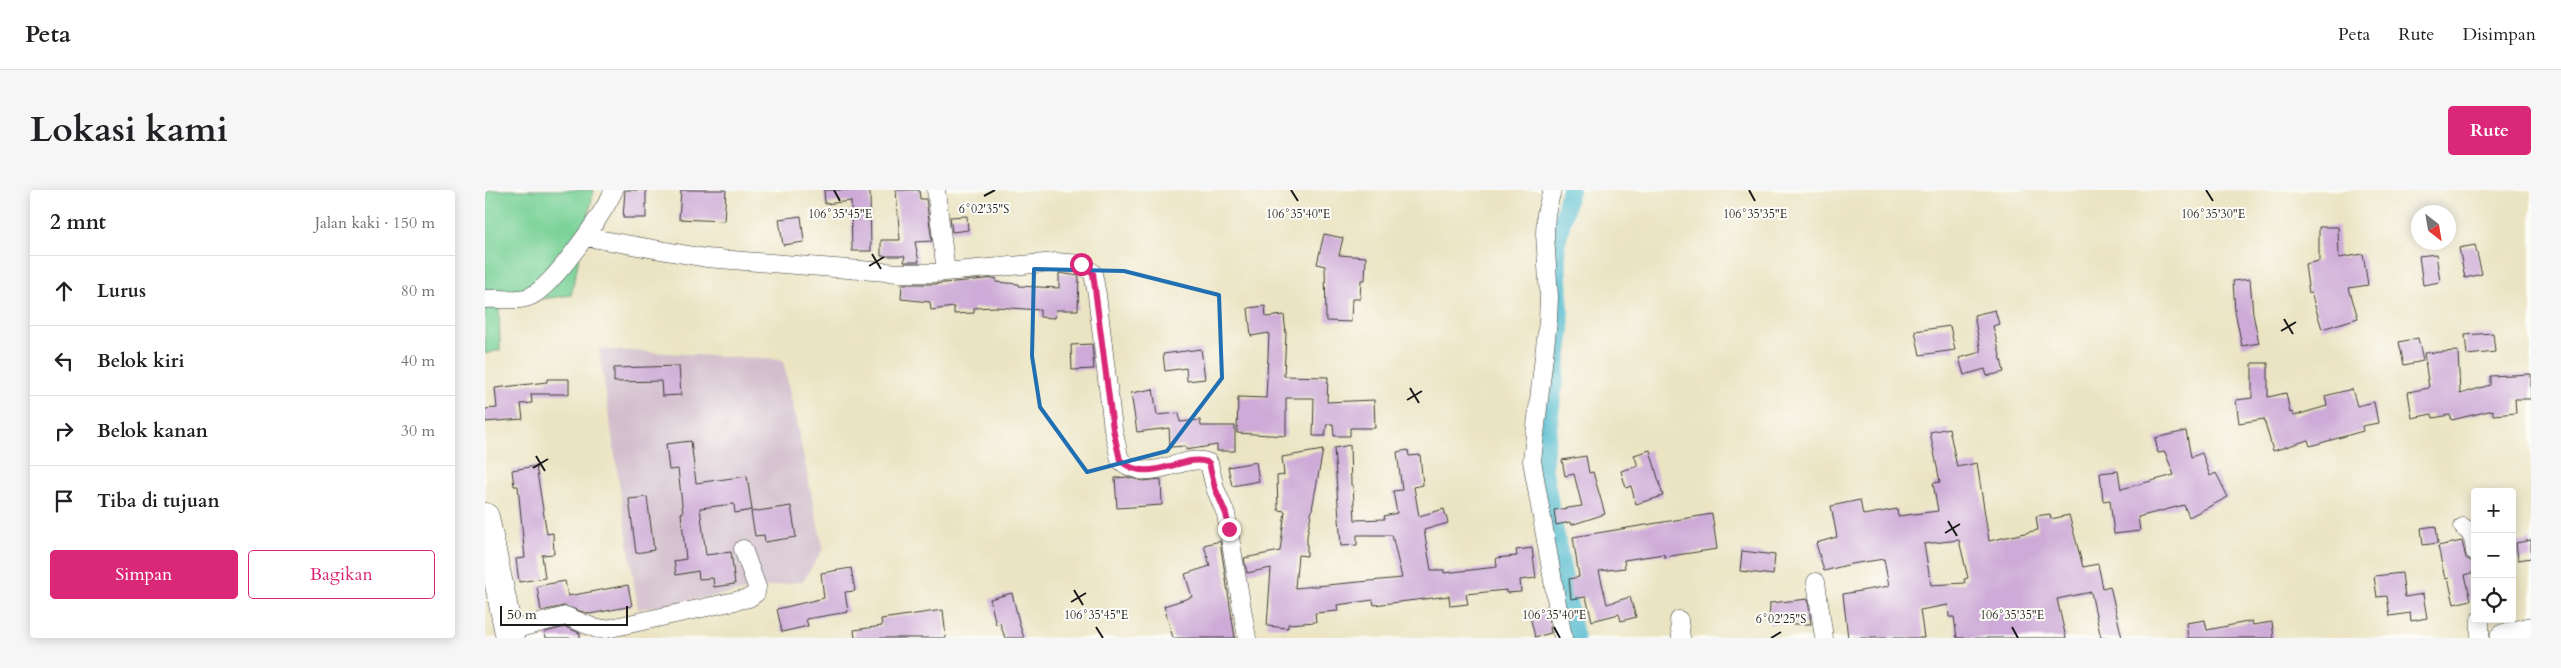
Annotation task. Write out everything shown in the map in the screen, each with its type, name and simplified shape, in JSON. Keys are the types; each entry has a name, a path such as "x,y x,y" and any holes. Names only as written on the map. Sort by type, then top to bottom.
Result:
{"main road":[{"path":"485,516 509,634"},
{"path":"2504,638 2531,631"}],"street":[{"path":"485,299 524,298 533,295 545,286 586,237 614,190"},
{"path":"936,190 947,272"},
{"path":"1552,190 1546,213 1545,234 1549,297 1548,320 1532,461 1563,638"},
{"path":"586,237 706,258 880,272 947,272 1056,262 1081,264 1093,273 1113,429 1120,460 1132,469 1141,470 1167,468 1199,460 1209,463 1215,488 1226,514 1247,638"},
{"path":"2463,527 2471,534"},
{"path":"509,634 566,616 597,628 606,629 749,598 756,593 757,587 743,549"},
{"path":"1816,582 1824,638"},
{"path":"1679,620 1681,638"},
{"path":"2480,623 2480,638"}],"highlighted area":[{"path":"1034,269 1124,271 1219,295 1222,378 1167,451 1087,472 1040,407 1032,356"}],"shaded area":[{"path":"599,349 783,360 823,549 803,581 638,609"}],"green space":[{"path":"485,190 594,190 571,295 499,305 500,350 485,354"}],"building":[{"path":"625,190 646,190 646,218 623,218"},
{"path":"681,190 726,190 724,221 679,219"},
{"path":"824,190 870,190 871,251 852,251 851,201 825,204"},
{"path":"896,190 919,190 920,199 926,199 932,241 915,242 919,262 904,262 905,256 881,256 881,240 900,240"},
{"path":"801,216 804,242 783,245 779,219"},
{"path":"967,216 968,230 952,232 950,217"},
{"path":"2319,227 2338,227 2339,258 2363,254 2368,285 2349,288 2358,318 2322,329 2311,293 2309,294 2305,264 2319,261"},
{"path":"1324,234 1343,238 1339,255 1366,257 1365,280 1361,280 1360,299 1352,299 1351,322 1326,321 1325,266 1317,264"},
{"path":"2475,245 2482,274 2465,278 2459,248"},
{"path":"2436,254 2440,282 2423,285 2419,256"},
{"path":"1059,273 1079,276 1078,310 1056,310 1055,318 1040,317 1040,310 995,307 974,308 974,313 954,314 954,307 931,310 930,302 901,299 902,284 934,284 996,278 996,282 1019,284 1019,286 1059,288"},
{"path":"2250,279 2253,314 2259,343 2242,346 2235,311 2233,281"},
{"path":"1265,306 1266,317 1284,315 1286,334 1284,376 1328,377 1327,402 1374,400 1375,428 1350,428 1350,436 1334,436 1333,424 1327,424 1325,436 1313,436 1314,398 1286,398 1286,436 1237,433 1238,397 1266,398 1269,333 1251,336 1248,308"},
{"path":"1995,310 1999,324 1993,326 2004,372 1987,376 1985,369 1964,375 1959,358 1981,352 1974,315"},
{"path":"1950,326 1955,350 1920,355 1915,331"},
{"path":"2493,333 2495,352 2467,355 2465,335"},
{"path":"2418,338 2423,361 2404,365 2399,342"},
{"path":"1092,344 1094,369 1072,370 1071,345"},
{"path":"1201,349 1205,379 1187,381 1186,368 1165,371 1163,354"},
{"path":"2458,351 2460,394 2490,385 2490,376 2531,374 2531,399 2515,399 2516,413 2493,415 2493,410 2452,420 2450,415 2433,418 2432,414 2412,418 2408,392 2429,388 2424,353"},
{"path":"2252,363 2268,363 2268,397 2286,393 2290,413 2292,412 2293,416 2327,406 2325,396 2352,389 2357,406 2374,402 2378,423 2362,426 2363,431 2310,446 2308,440 2273,451 2264,419 2239,423 2236,400 2252,398"},
{"path":"679,366 681,395 662,396 661,381 614,382 614,368"},
{"path":"547,379 569,379 569,394 531,394 532,403 521,404 523,419 485,422 485,409 497,408 495,388 547,382"},
{"path":"1153,389 1157,415 1179,413 1180,422 1200,420 1201,426 1235,426 1235,451 1217,451 1217,445 1186,450 1186,446 1170,447 1169,428 1137,432 1131,393"},
{"path":"1949,428 1957,467 1977,463 1989,541 2038,530 2036,516 2050,514 2051,519 2069,515 2083,567 2098,564 2103,588 2110,586 2122,638 2101,638 2091,592 2057,599 2066,638 1957,638 1954,617 1949,617 1948,605 1920,610 1924,638 1848,638 1843,594 1889,586 1884,559 1851,564 1824,571 1816,543 1837,537 1831,506 1860,500 1863,515 1897,509 1898,516 1938,511 1933,483 1940,482 1930,432","holes":["1959,540 1968,578 1964,579 1965,583 1931,585 1924,544"]},
{"path":"2186,431 2191,457 2202,453 2210,476 2216,473 2228,497 2189,517 2184,505 2138,517 2140,531 2114,534 2110,500 2103,501 2100,473 2118,471 2121,489 2174,475 2165,452 2158,453 2155,438"},
{"path":"691,441 696,483 747,476 752,510 735,513 734,504 700,508 706,555 731,552 735,584 714,587 713,578 699,579 698,571 676,575 674,561 686,559 681,513 683,513 678,469 669,470 666,444"},
{"path":"1350,445 1351,485 1353,485 1355,520 1385,519 1384,516 1397,513 1393,491 1402,490 1397,452 1408,450 1409,456 1420,455 1423,485 1414,487 1419,516 1444,509 1448,523 1424,530 1431,570 1444,570 1444,573 1497,567 1496,558 1517,556 1516,550 1532,548 1536,578 1520,580 1521,592 1506,593 1506,590 1466,594 1468,604 1450,606 1449,596 1374,605 1373,600 1337,605 1338,611 1315,613 1316,622 1288,624 1288,628 1267,626 1271,568 1247,573 1244,558 1280,551 1285,511 1278,510 1277,476 1284,475 1282,457 1323,450 1307,536 1307,556 1298,555 1295,588 1402,578 1392,535 1357,535 1357,545 1341,546 1334,448"},
{"path":"1650,450 1663,496 1636,504 1631,486 1626,488 1621,471 1638,466 1634,455"},
{"path":"1586,456 1589,473 1593,472 1605,514 1571,525 1570,522 1556,525 1554,510 1582,506 1574,474 1565,476 1562,460"},
{"path":"1256,462 1259,481 1232,486 1228,467"},
{"path":"536,466 547,534 553,533 554,554 542,555 545,578 519,582 516,559 525,558 518,486 514,486 512,470"},
{"path":"1127,477 1143,481 1161,479 1162,505 1117,508 1115,478"},
{"path":"647,497 654,550 636,553 629,499"},
{"path":"791,506 796,537 765,542 764,535 755,536 751,512"},
{"path":"1712,514 1717,549 1664,557 1664,554 1624,560 1625,568 1599,571 1607,604 1630,597 1636,617 1621,621 1619,614 1592,621 1586,597 1571,599 1569,579 1579,577 1573,537"},
{"path":"2436,526 2438,543 2423,545 2421,528"},
{"path":"2531,540 2531,558 2518,560 2516,543"},
{"path":"1220,541 1235,638 1173,638 1164,606 1192,597 1185,574 1210,566 1204,545"},
{"path":"2462,541 2466,558 2471,561 2471,573 2465,575 2471,600 2454,604 2448,578 2445,579 2438,546"},
{"path":"1742,551 1775,555 1773,575 1740,571"},
{"path":"851,568 855,591 845,592 848,612 806,619 808,626 782,632 777,609 824,598 821,573"},
{"path":"2402,573 2405,597 2423,594 2427,618 2411,621 2410,613 2390,616 2387,596 2377,597 2374,576"},
{"path":"565,581 568,596 628,585 632,606 590,614 564,606 541,611 537,586"},
{"path":"1012,593 1024,638 1005,638 1000,623 996,625 990,599"},
{"path":"1808,599 1811,624 1769,624 1770,603"},
{"path":"1547,609 1551,633 1535,637 1529,612"},
{"path":"943,610 946,638 855,638 854,630 882,626 881,619"},
{"path":"2205,620 2207,630 2252,621 2253,625 2272,622 2274,638 2188,638 2186,623"},
{"path":"565,627 580,633 580,638 546,638 545,632"}],"waterway":[{"path":"1570,190 1556,245 1561,329 1543,467 1575,638"}],"route":[{"path":"1081,264 1093,273 1113,429 1120,460 1132,469 1141,470 1167,468 1199,460 1209,463 1212,469 1215,488 1223,504 1229,529"}]}
